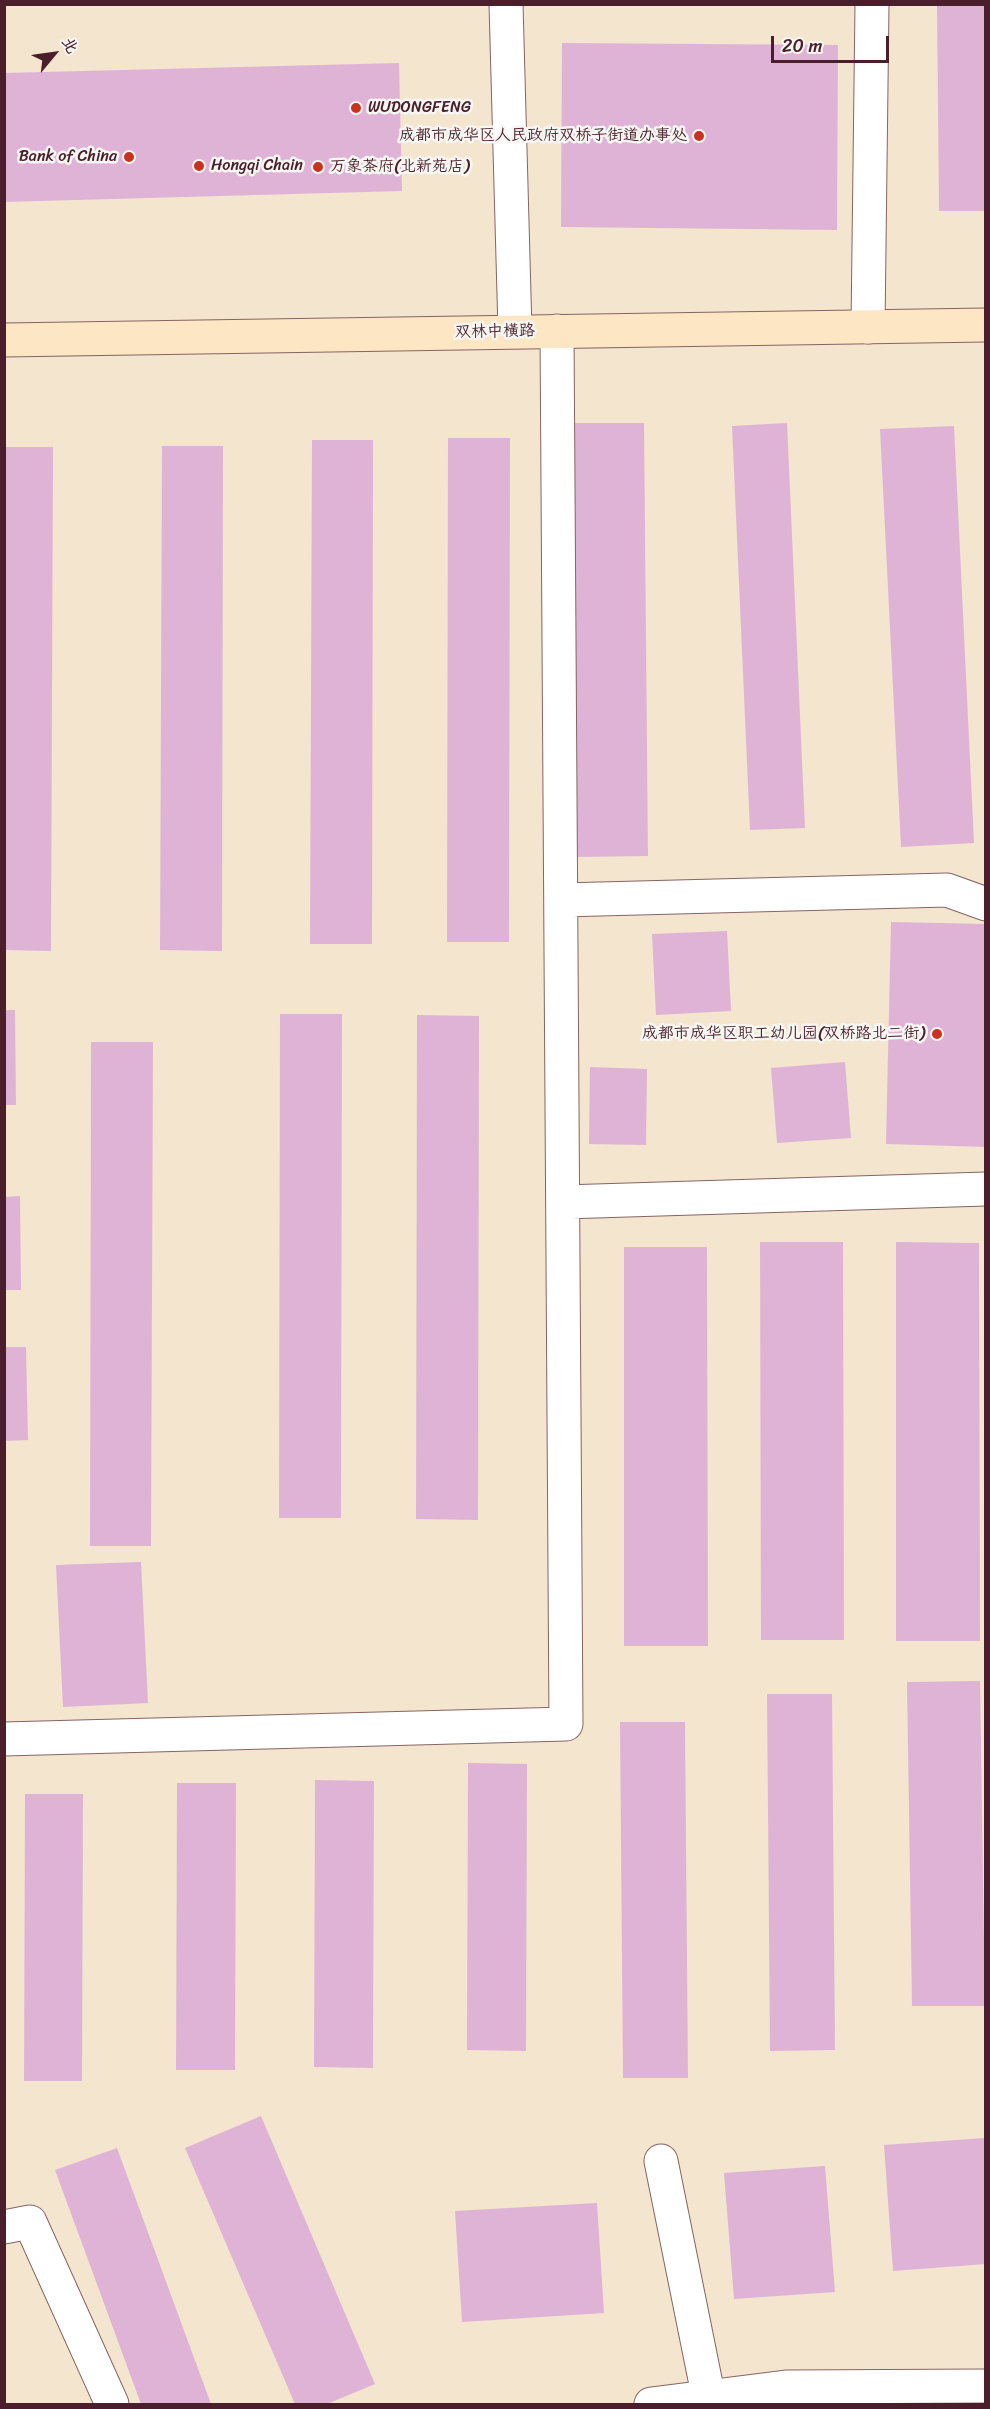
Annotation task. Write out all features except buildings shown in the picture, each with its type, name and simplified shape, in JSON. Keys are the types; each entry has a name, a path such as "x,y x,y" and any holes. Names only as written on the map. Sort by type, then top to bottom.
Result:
{"street":[{"path":"506,4 515,331"},
{"path":"868,327 872,4"},
{"name":"双林中横路","path":"4,340 986,325"},
{"path":"4,1739 566,1724 557,331"},
{"path":"561,900 947,890 986,904"},
{"path":"563,1202 986,1189"},
{"path":"661,2161 710,2401"},
{"path":"4,2227 30,2222 112,2404"},
{"path":"651,2404 710,2401 786,2387 986,2386"}],"place":[{"name":"WUDONGFENG","path":"356,108"},
{"name":"成都市成华区人民政府双桥子街道办事处","path":"699,136"},
{"name":"Bank of China","path":"129,157"},
{"name":"Hongqi Chain","path":"199,166"},
{"name":"万象茶府(北新苑店)","path":"318,167"},
{"name":"成都市成华区职工幼儿园(双桥路北二街)","path":"937,1034"}]}
